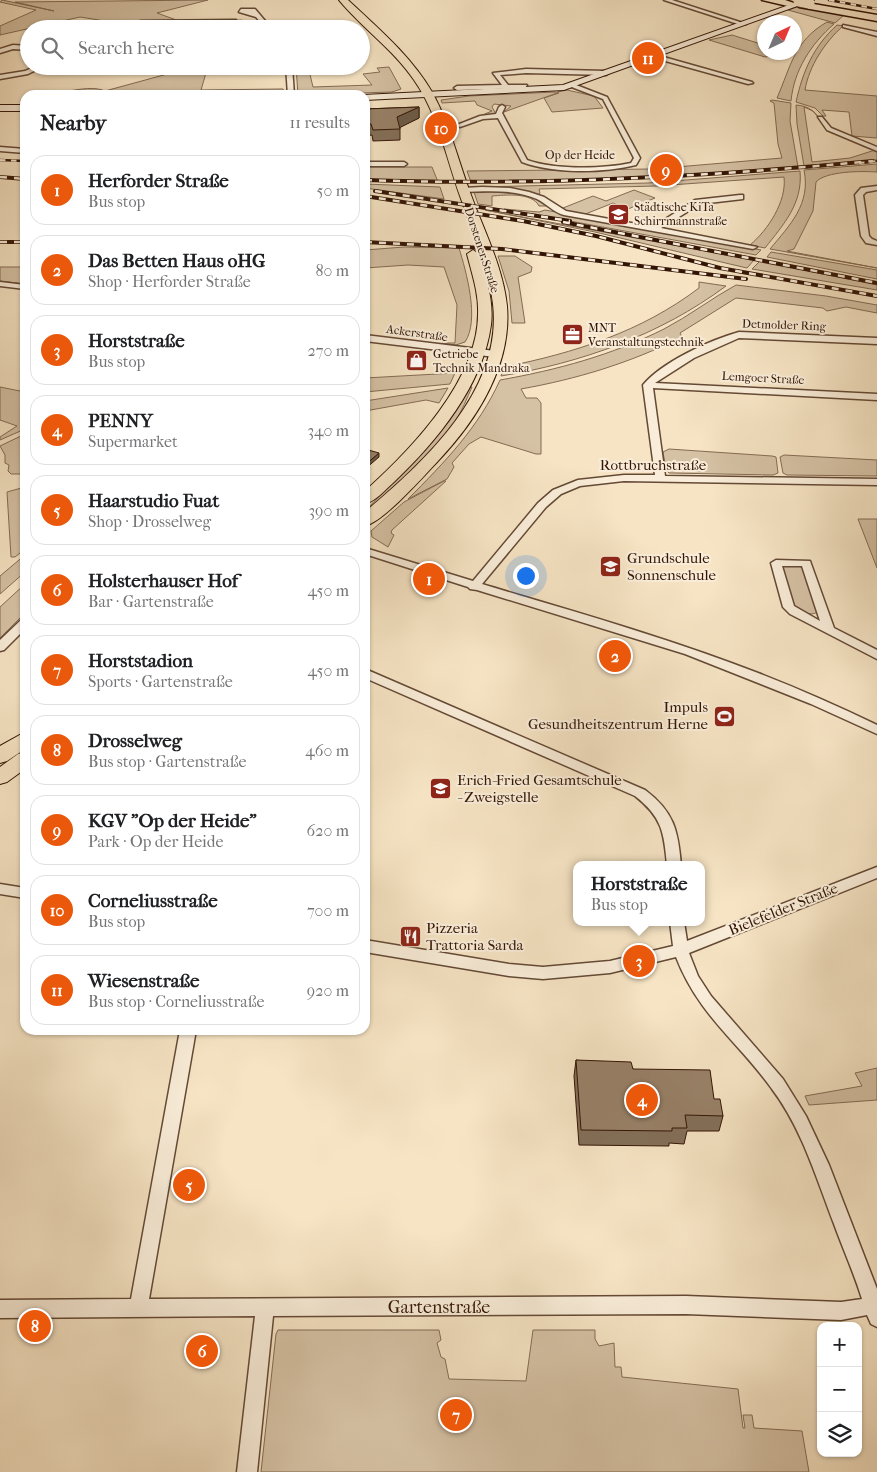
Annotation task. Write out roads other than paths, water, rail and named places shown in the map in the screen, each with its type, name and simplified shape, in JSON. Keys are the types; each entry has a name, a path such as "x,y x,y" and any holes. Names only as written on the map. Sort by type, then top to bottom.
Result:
{"highway":[{"path":"768,0 801,2 877,16"}],"main road":[{"path":"331,0 352,20"},
{"name":"Dorstener Straße","path":"343,0 363,20"},
{"path":"370,96 411,91 428,94 538,90 571,85 801,2"},
{"name":"Dorstener Straße","path":"370,27 408,64 428,94 495,282 500,308 498,341 495,354 485,381 462,422 424,466 370,516"},
{"path":"370,37 399,67 411,91"},
{"path":"0,108 20,108"},
{"name":"Dorstener Straße","path":"370,494 418,449 441,422 464,384 477,353 485,321 485,306 467,236 443,166"},
{"path":"0,756 20,742"},
{"path":"0,777 20,763"}],"street":[{"path":"667,0 743,24"},
{"path":"258,16 261,20"},
{"path":"845,26 877,34"},
{"path":"0,50 20,48"},
{"path":"654,56 750,83"},
{"path":"506,86 494,74 504,71 606,73"},
{"path":"0,77 20,74"},
{"path":"290,75 291,90"},
{"name":"Op der Heide","path":"500,116 524,161 532,165 597,167 634,164 637,158 605,98 571,85"},
{"path":"457,88 525,86"},
{"path":"460,125 482,118 500,116 499,113 502,107"},
{"path":"820,118 830,128 877,149"},
{"path":"0,149 20,151"},
{"path":"370,164 404,164"},
{"path":"877,188 864,190 859,196 865,236 869,241 877,243"},
{"path":"463,190 527,193 545,200 560,212 753,247"},
{"path":"654,229 698,202 740,197"},
{"path":"0,284 20,286"},
{"name":"Detmolder Ring","path":"648,385 657,375 732,336 877,341"},
{"name":"Ackerstraße","path":"370,339 495,354"},
{"path":"648,385 660,479"},
{"name":"Lemgoer Straße","path":"648,385 877,397"},
{"name":"Rottbruchstraße","path":"474,587 542,505 564,488 585,481 603,479 660,479 877,482"},
{"path":"370,553 474,587 713,660 874,725"},
{"path":"829,630 806,562 776,563 789,607 829,630 877,655"},
{"path":"0,647 20,627"},
{"path":"370,675 640,793 658,808 670,826 673,839 674,861"},
{"name":"Bielefelder Straße","path":"370,947 509,970 543,973 610,967 680,950 877,872"},
{"path":"0,889 20,892"},
{"path":"677,926 680,950 693,984 711,1010 764,1070 794,1108 876,1310"},
{"path":"138,1308 187,1035"},
{"name":"Gartenstraße","path":"0,1309 686,1306 841,1311 876,1310"},
{"path":"247,1472 265,1308"}],"railway":[{"path":"829,0 877,9"},
{"path":"0,160 20,161"},
{"path":"370,180 492,182 619,179 746,172 873,161"},
{"path":"859,163 877,161"},
{"path":"0,177 20,179"},
{"path":"375,191 570,221"},
{"path":"370,197 523,221 596,236 720,268 877,296"},
{"path":"563,222 877,283"},
{"path":"0,242 20,242"},
{"path":"370,242 502,249 746,279"}],"place":[{"name":"Wiesenstraße","path":"648,58"},
{"name":"Corneliusstraße","path":"441,128"},
{"name":"KGV \"Op der Heide\"","path":"666,170"},
{"name":"Städtische KiTa Schirrmannstraße","path":"618,214"},
{"name":"MNT Veranstaltungstechnik","path":"572,335"},
{"name":"Getriebe Technik Mandraka","path":"417,361"},
{"name":"Grundschule Sonnenschule","path":"611,567"},
{"name":"Herforder Straße","path":"429,579"},
{"name":"Das Betten Haus oHG","path":"615,656"},
{"name":"Impuls Gesundheitszentrum Herne","path":"724,716"},
{"name":"Erich-Fried Gesamtschule - Zweigstelle","path":"441,789"},
{"name":"Pizzeria Trattoria Sarda","path":"410,937"},
{"name":"Horststraße","path":"639,961"},
{"name":"PENNY","path":"642,1100"},
{"name":"Haarstudio Fuat","path":"189,1185"},
{"name":"Drosselweg","path":"35,1326"},
{"name":"Holsterhauser Hof","path":"202,1351"},
{"name":"Horststadion","path":"456,1415"}]}
